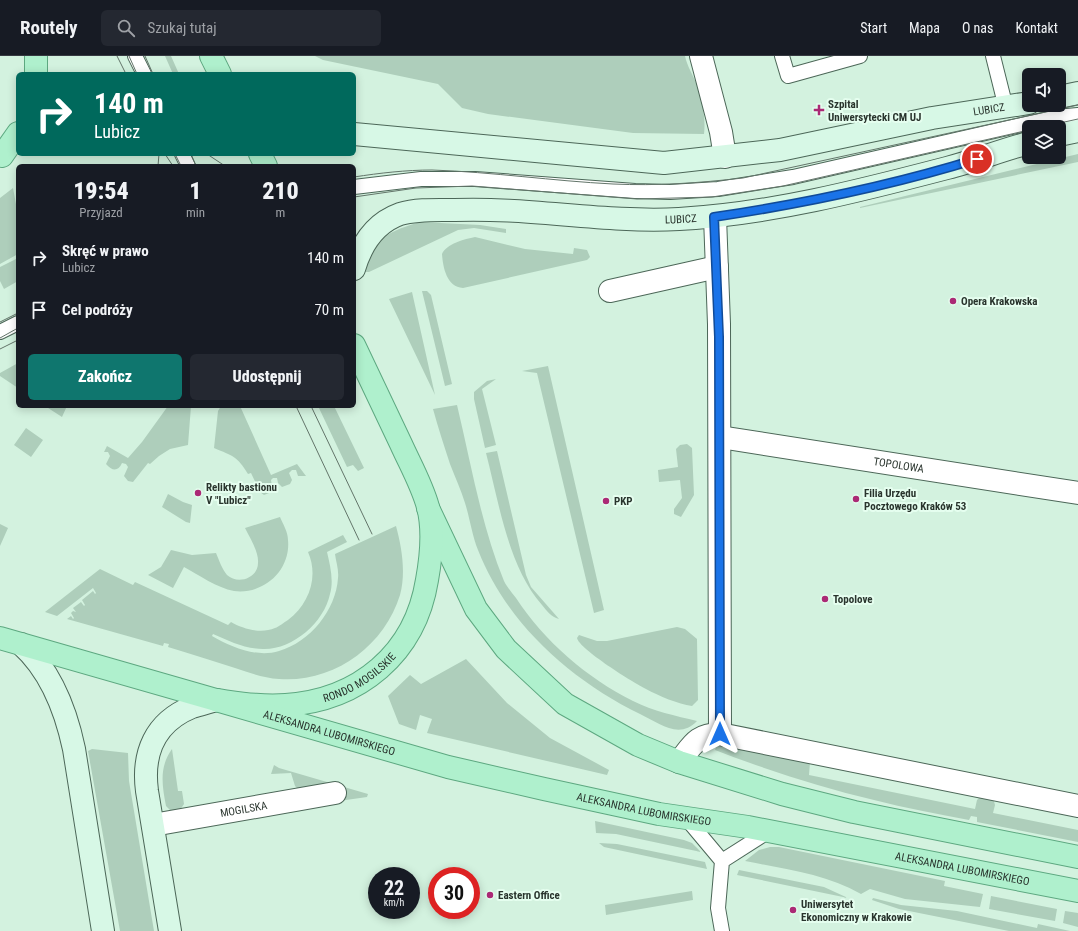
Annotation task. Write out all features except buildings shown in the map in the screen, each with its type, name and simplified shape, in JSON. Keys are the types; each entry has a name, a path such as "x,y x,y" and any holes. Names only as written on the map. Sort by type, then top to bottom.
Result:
{"main road":[{"path":"36,56 36,72"},
{"path":"211,56 219,72"},
{"path":"7,153 16,137"},
{"name":"RONDO MOGILSKIE","path":"0,638 216,700 263,705 304,703 349,690 374,674 403,643 422,603 430,558 428,508 417,479 356,349"},
{"path":"428,508 476,609 506,649 565,704 638,745 680,762 782,794 846,810 1078,857"},
{"name":"ALEKSANDRA LUBOMIRSKIEGO","path":"216,700 448,767 659,814 769,832 1078,891"}],"street":[{"path":"701,56 721,132 725,157"},
{"path":"1078,93 1058,116 1078,131"},
{"name":"LUBICZ","path":"356,134 565,152 644,162 664,163 780,150 932,118 1022,105"},
{"name":"LUBICZ","path":"356,264 365,241 386,221 400,214 417,211 478,209 657,220 714,217 787,206 948,168 1022,145"},
{"path":"714,217 717,267 720,437 720,734"},
{"path":"610,291 717,267"},
{"name":"TOPOLOWA","path":"720,437 1078,493"},
{"path":"21,644 38,662 55,693 68,722 74,749 103,931"},
{"path":"170,931 145,776 148,754 155,737 171,720 193,706 216,700"},
{"path":"680,762 698,738 705,735 720,734 1078,806"},
{"name":"MOGILSKA","path":"153,825 335,794"}],"lane":[{"path":"135,56 143,72"},
{"path":"782,56 788,76 860,56"},
{"path":"993,56 1006,108"},
{"path":"1058,116 1078,108"},
{"path":"356,187 421,178 475,179 635,191 670,192 718,189 793,177 1058,116 1078,114"},
{"path":"0,332 16,324"},
{"path":"686,818 722,861 718,908 722,931"},
{"path":"722,861 769,832"}],"green space":[{"path":"165,56 171,56 178,72 172,72"},
{"path":"315,56 685,56 697,85 703,109 704,134 633,133 488,114 462,108 438,84 323,60"},
{"path":"1078,154 1078,162 860,208 1037,164 1066,164 1066,157"},
{"path":"13,188 16,204 16,255 0,264 0,198"},
{"path":"421,222 480,225 506,229 506,233 474,228 458,230 369,272 365,272 367,261 376,244 392,232"},
{"path":"475,237 525,249 573,254 574,248 587,250 590,257 587,260 463,288 458,287 453,284 447,276 443,265 442,254 447,247"},
{"path":"16,259 16,282 4,289 0,281 0,267"},
{"path":"422,291 427,291 431,295 452,384 445,386"},
{"path":"412,292 435,395 389,299"},
{"path":"16,364 16,387 0,376 0,373"},
{"path":"548,366 604,610 594,613 537,373 522,371"},
{"path":"496,379 482,389 496,445 485,448 474,399 474,392 487,381"},
{"path":"457,405 477,494 496,560 504,581 527,614 553,643 583,670 616,692 641,705 697,721 690,727 676,730 662,725 614,700 590,684 566,667 544,647 506,602 490,577 478,550 465,503 450,464 433,409"},
{"path":"48,408 66,408 62,417"},
{"path":"167,408 191,408 188,445 170,449 150,464 148,463 133,482 128,481 124,476 128,467 126,464 122,463 119,468 115,470 106,464 110,456 108,452 104,452 107,446 128,458 142,442"},
{"path":"220,408 241,408 271,475 297,464 306,476 298,476 296,470 292,470 289,473 292,480 290,484 282,487 278,483 277,478 273,478 271,480 272,486 269,493 264,495 260,492 251,473 248,474 241,463 230,455 214,448 218,411"},
{"path":"319,408 335,408 364,468 358,471 353,465 347,467"},
{"path":"26,428 43,440 31,457 14,445"},
{"path":"687,444 692,448 694,495 681,517 674,514 674,509 682,498 680,480 659,482 658,470 678,467 676,449 680,445"},
{"path":"497,451 526,575 531,587 559,619 547,612 530,589 513,553 500,513 486,453"},
{"path":"168,494 192,505 190,523 162,507"},
{"path":"280,517 288,537 288,551 285,561 273,578 265,585 256,589 234,591 215,584 184,567 173,588 148,575 161,567 171,550 192,555 216,553 227,575 231,578 242,580 247,578 255,573 258,559 254,545 245,528"},
{"path":"0,524 8,528 0,546"},
{"path":"396,526 400,543 403,578 400,595 392,614 382,631 354,658 337,668 318,675 299,679 279,679 262,676 168,647 169,644 164,643 163,646 67,619 71,616 73,619 74,618 71,613 73,611 76,612 73,608 81,602 84,606 85,605 82,600 93,591 95,594 96,593 93,588 57,616 45,612 100,569 133,585 135,582 228,625 231,622 252,630 270,630 278,627 295,614 302,606 306,598 312,580 311,561 308,552 343,535 347,542 327,552 332,583 327,605 314,624 305,633 285,645 263,649 243,646 213,634 212,636 227,644 244,650 271,653 290,647 301,640 311,632 327,613 336,590 338,578 335,554"},
{"path":"677,627 685,629 697,639 698,700 692,706 669,699 640,686 587,650 577,638 579,635 597,641 607,641"},
{"path":"466,659 507,703 550,738 609,770 607,775 427,733 432,719 420,715 416,730 399,724 388,696 410,675 421,684"},
{"path":"727,745 810,762 809,775 975,809 977,800 981,796 993,798 995,805 993,813 1078,830 1078,842 977,822 977,817 971,816 969,820 898,806 834,790 715,750 716,747"},
{"path":"92,749 128,753 129,781 154,931 120,931 88,751"},
{"path":"172,749 178,791 182,791 184,804 180,810 172,812 166,806 163,791 163,769"},
{"path":"274,765 279,768 368,794 367,797 339,801 299,790 295,786 291,773 271,774"},
{"path":"595,821 684,840 692,843 701,852 616,834 596,833"},
{"path":"599,843 617,844 705,862 707,869 604,847"},
{"path":"770,847 779,847 945,881 944,886 983,894 980,907 905,899 870,889 861,894 848,887 805,873 745,861 759,850"},
{"path":"739,870 824,887 848,898 737,875"},
{"path":"692,891 693,900 606,915 605,905"},
{"path":"991,896 1057,909 1055,921 989,909"},
{"path":"873,898 901,905 957,911 1037,928 1038,924 1070,931 1009,931 899,909 872,900"},
{"path":"1065,911 1078,913 1078,927 1063,923"}],"tram line":[{"path":"117,56 125,72"},
{"path":"129,56 136,72"},
{"path":"145,56 152,72"},
{"path":"356,177 393,172 432,170 629,185 694,183 727,180 743,178 1078,105"},
{"path":"1066,122 1078,119"},
{"path":"356,197 416,188 472,186 637,199 712,197 783,186 1022,132"},
{"path":"158,164 159,156"},
{"path":"166,156 172,164"},
{"path":"176,156 180,164"},
{"path":"192,156 195,164"},
{"path":"210,156 222,164"},
{"path":"0,322 16,314"},
{"path":"0,338 16,329"},
{"path":"0,349 16,341"},
{"path":"297,408 359,540"},
{"path":"312,408 372,534"}],"place":[{"name":"Szpital Uniwersytecki CM UJ","path":"819,110"},
{"name":"Opera Krakowska","path":"953,301"},
{"name":"Relikty bastionu V \"Lubicz\"","path":"198,493"},
{"name":"Filia Urzędu Pocztowego Kraków 53","path":"856,499"},
{"name":"PKP","path":"606,501"},
{"name":"Topolove","path":"825,599"},
{"name":"Eastern Office","path":"490,895"},
{"name":"Uniwersytet Ekonomiczny w Krakowie","path":"793,910"}],"route":[{"path":"720,734 719,300 714,217 787,206 948,168 977,159"}]}
